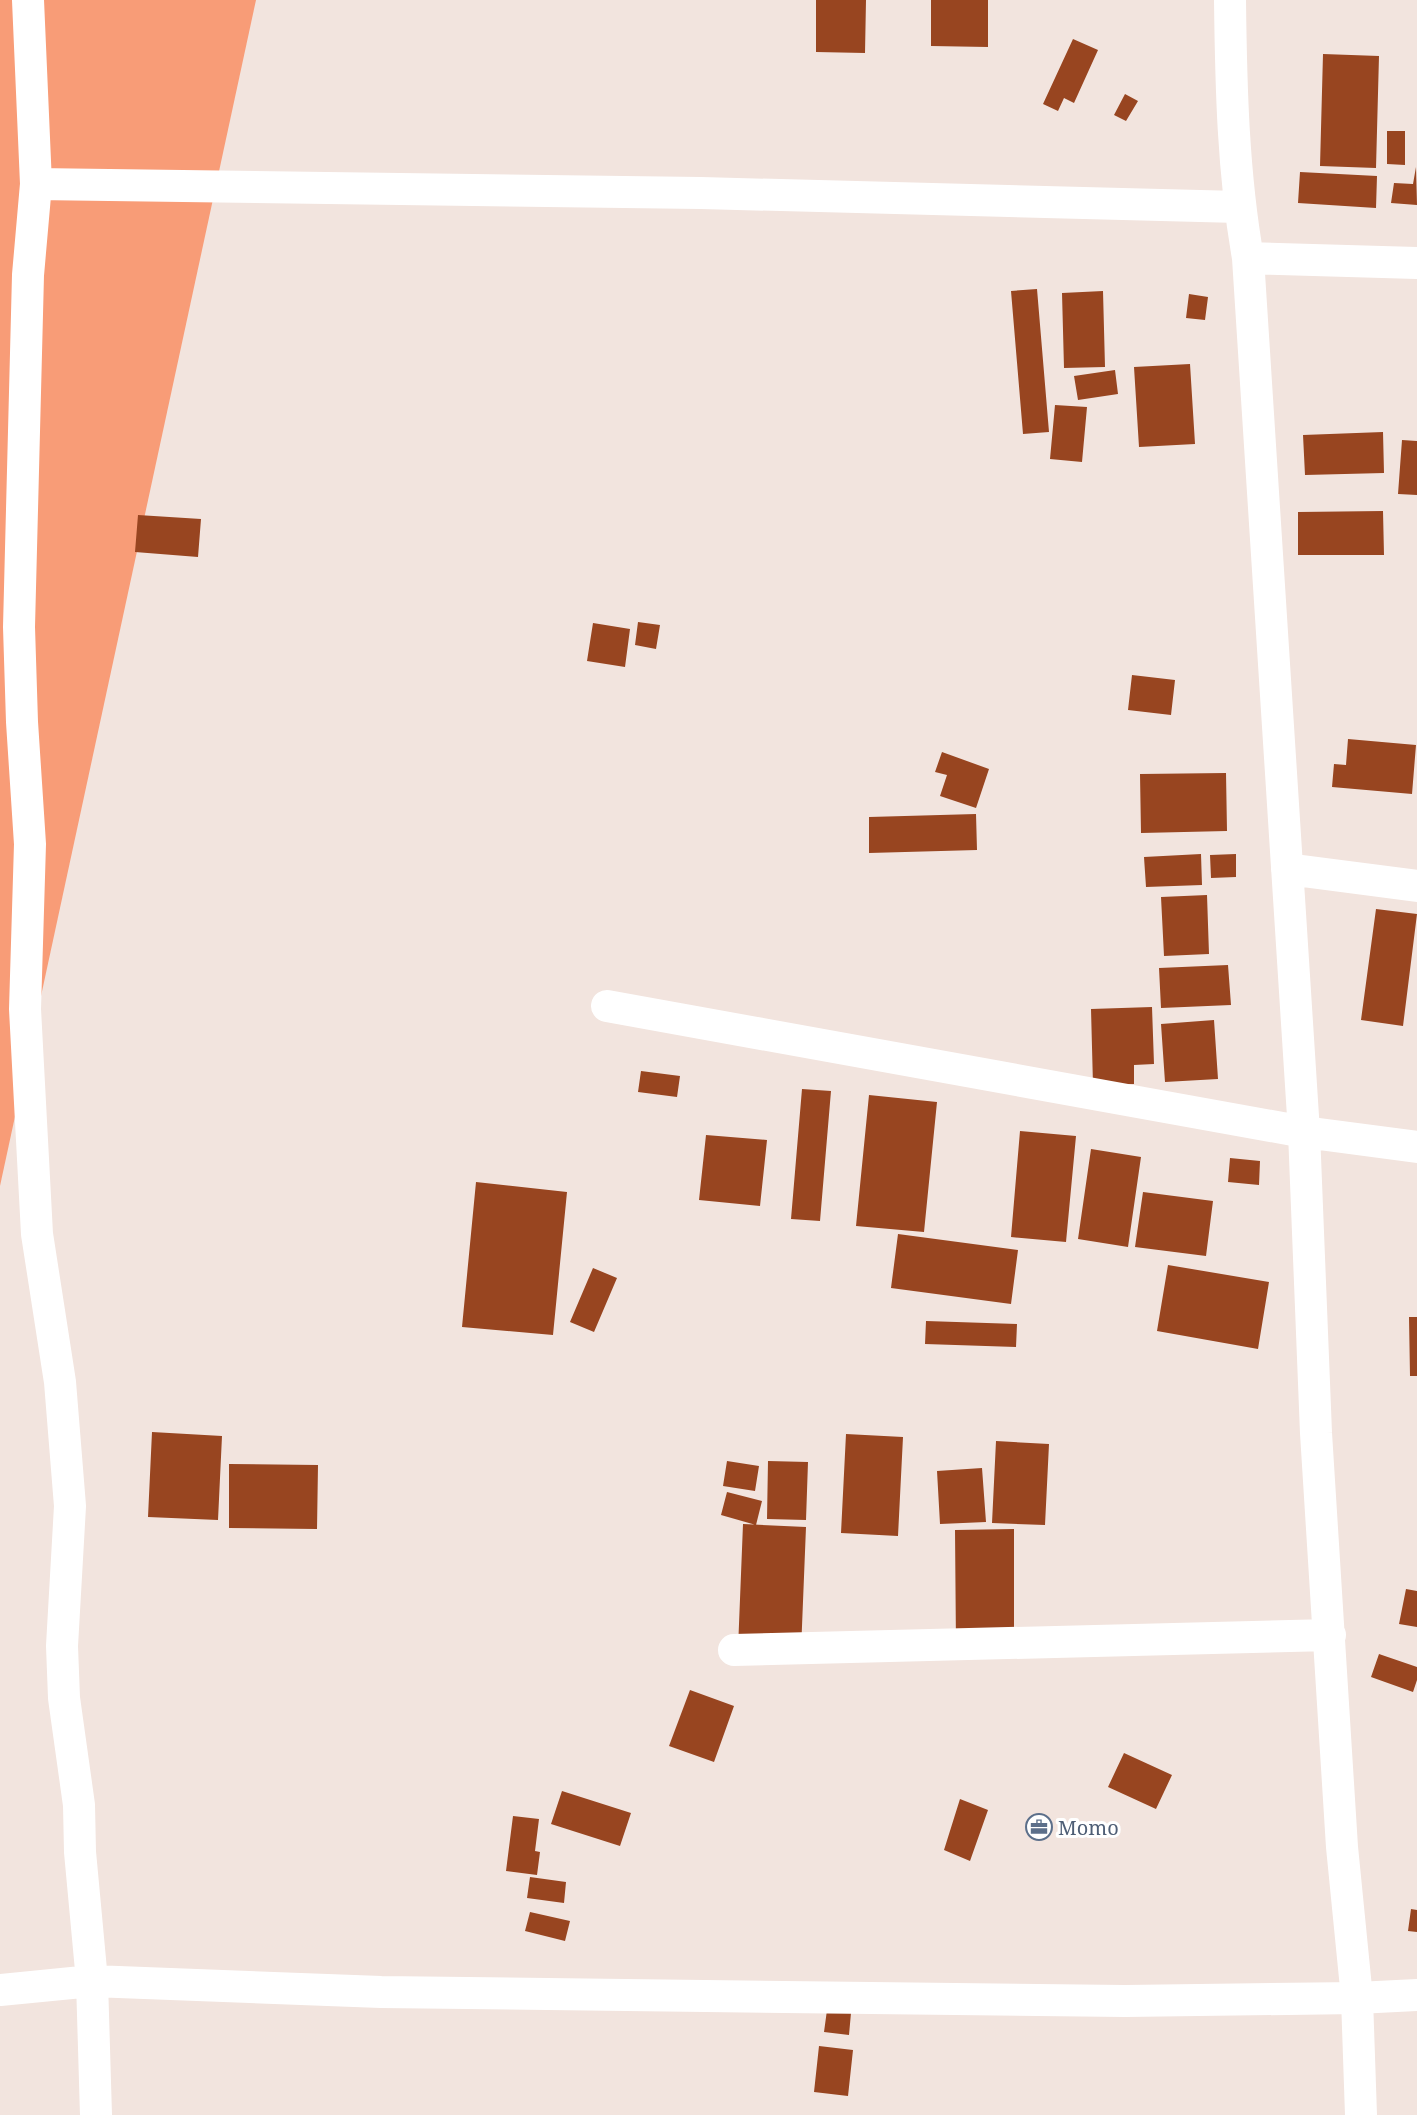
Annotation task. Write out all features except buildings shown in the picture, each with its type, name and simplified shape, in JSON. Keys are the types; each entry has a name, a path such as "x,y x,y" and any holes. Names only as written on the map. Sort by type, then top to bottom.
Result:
{"street":[{"path":"28,0 36,184 28,275 19,627 22,722 30,844 25,1009 37,1234 60,1382 70,1506 62,1646 64,1698 79,1804 80,1852 92,1981 96,2115"},
{"path":"1230,0 1230,42 1239,207 1248,258 1304,1132 1316,1433 1342,1847 1357,1998 1361,2115"},
{"path":"36,184 701,193 1239,207"},
{"path":"1248,258 1417,263"},
{"path":"1287,869 1417,886"},
{"path":"607,1006 1304,1132 1417,1148"},
{"path":"734,1650 1330,1635"},
{"path":"0,1990 92,1981 381,1992 1125,2001 1417,1995"}],"shaded area":[{"path":"0,0 256,0 0,1186"}],"place":[{"name":"Momo","path":"1039,1827"}]}
